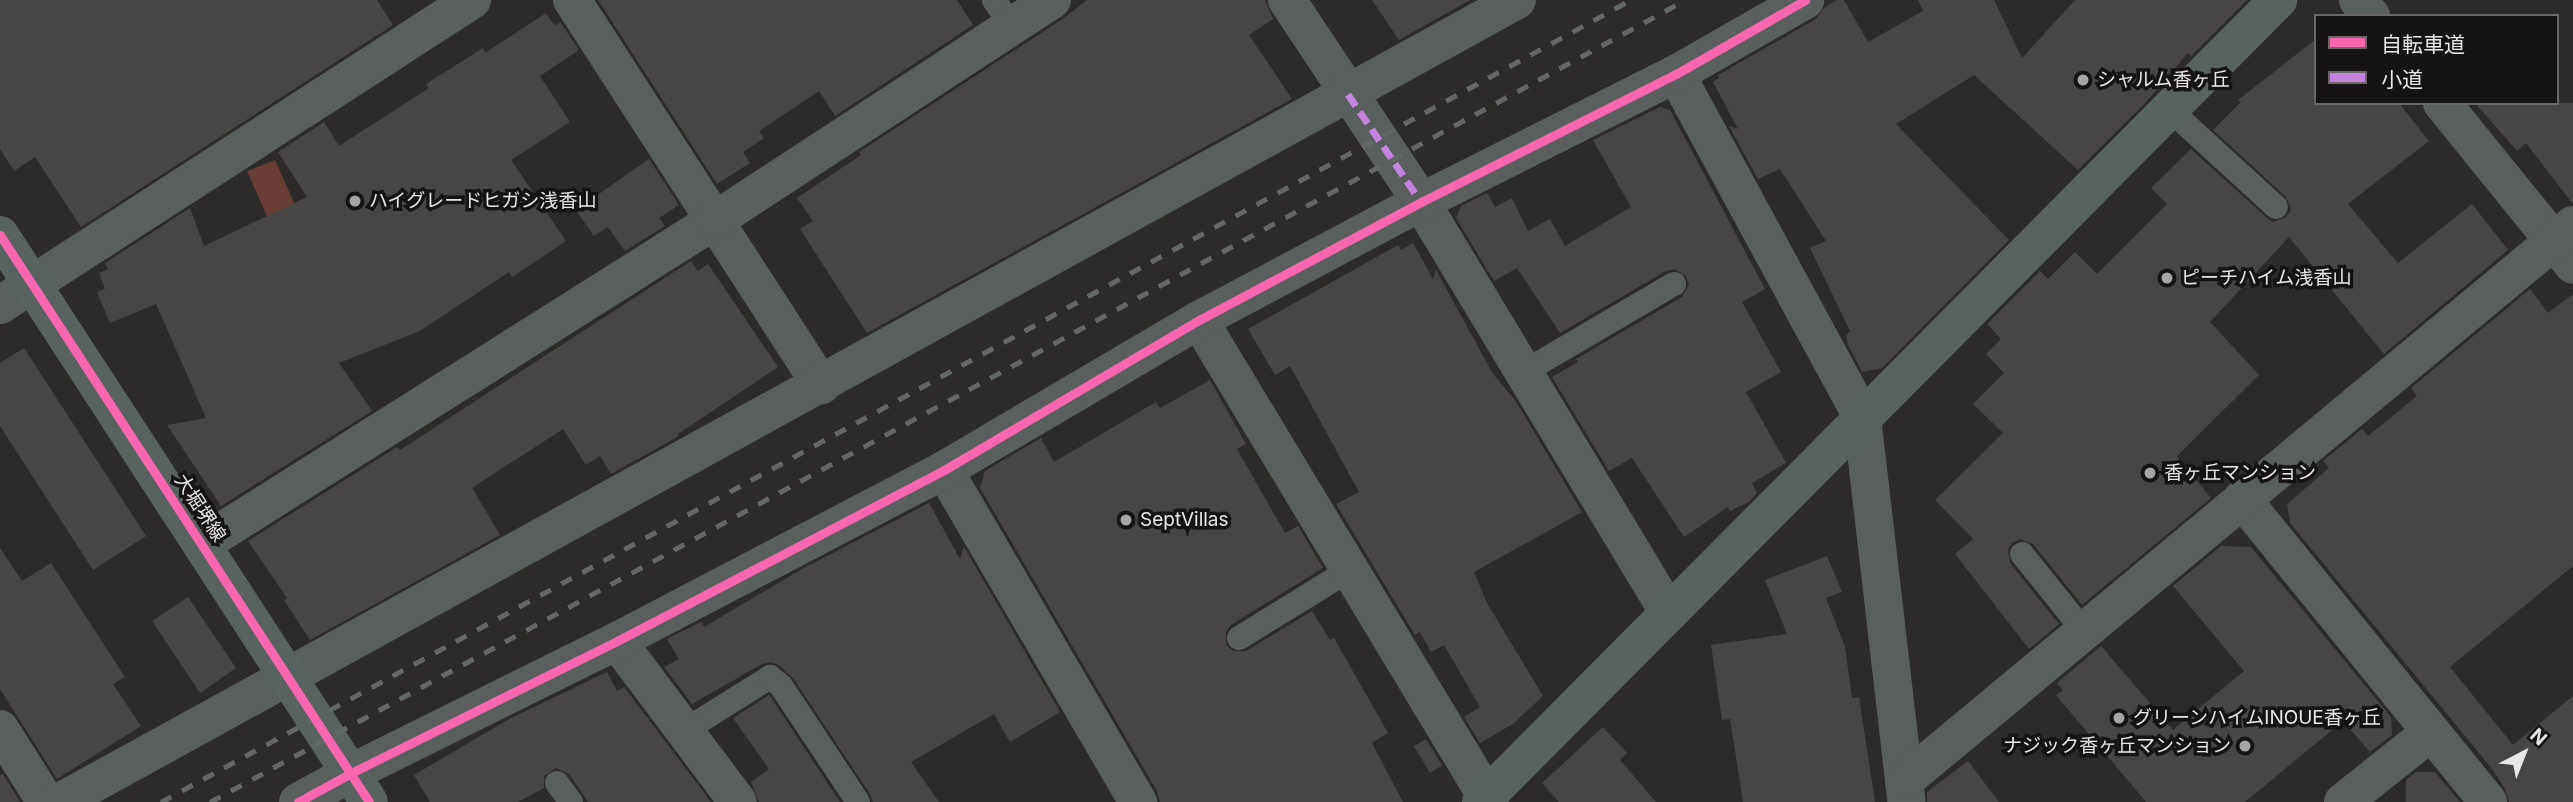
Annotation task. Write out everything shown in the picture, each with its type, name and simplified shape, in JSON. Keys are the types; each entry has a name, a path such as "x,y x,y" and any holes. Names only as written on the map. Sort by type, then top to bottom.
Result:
{"street":[{"path":"0,304 472,0"},
{"path":"572,0 821,385"},
{"path":"202,544 714,221 1003,13 1052,0"},
{"path":"1287,0 1421,202 1669,612"},
{"path":"60,802 1517,0"},
{"path":"298,802 360,787 617,641 944,470 1199,320 1421,202 1676,74 1805,0"},
{"path":"1199,320 1352,569 1486,800 1862,417 2278,0"},
{"path":"2358,0 2369,14"},
{"path":"1676,74 1862,417 1905,791"},
{"path":"1905,791 2084,631 2242,499 2566,244 2444,105"},
{"name":"大堀堺線","path":"0,235 360,787"},
{"path":"944,470 1138,802"},
{"path":"2242,499 2488,802"},
{"path":"617,641 738,802"},
{"path":"0,729 46,802"},
{"path":"2343,802 2431,732"}],"lane":[{"path":"2169,109 2276,207"},
{"path":"1524,372 1674,284"},
{"path":"2022,554 2084,631"},
{"path":"1240,638 1352,569"},
{"path":"684,731 770,677 781,685 858,802"}],"shaded area":[{"path":"275,160 312,243 284,255 247,171"}],"building":[{"path":"0,0 377,0 393,25 81,227 35,157 14,171 0,149"},
{"path":"598,0 957,0 973,25 835,116 819,91 759,131 764,138 743,152 750,163 717,184"},
{"path":"1087,0 1265,0 1273,19 1249,35 1292,99 867,333 800,229 813,221 797,198 861,155 859,152 1064,18"},
{"path":"1372,0 1470,0 1399,40"},
{"path":"1837,0 1844,0 1868,42 1923,11 1918,0 1994,0 2022,58 2075,0 2247,0 2191,56 2188,53 2147,101 2078,170 1974,75 1896,124 2009,240 1882,368 1862,372 1848,345 1846,336 1850,331 1810,248 1826,241 1780,169 1758,179 1729,126 1738,129 1713,82 1719,78 1718,75 1816,19 1825,7"},
{"path":"546,13 555,26 560,22 579,50 540,76 570,122 511,160 566,241 512,277 509,272 420,331 339,363 372,411 221,506 167,425 206,418 156,304 110,323 97,292 105,289 99,273 108,269 105,263 190,208 204,246 307,197 278,152 324,122 339,146 429,88 426,84 483,48 485,53"},
{"path":"2314,41 2314,105 2401,105 2429,141 2348,204 2398,263 2472,204 2508,250 2384,354 2289,237 2210,322 2259,375 2177,456 2211,498 2082,605 2033,544 2020,539 2012,543 2008,549 2010,563 2059,624 2029,649 1955,554 1973,539 1935,500 2003,433 1973,404 2004,373 1986,354 2001,339 1987,324 2040,271 2048,279 2075,252 2097,274 2167,204 2151,188 2191,149 2267,218 2273,222 2286,217 2291,210 2286,197 2213,130 2241,102 2238,100"},
{"path":"2573,103 2573,204 2526,143 2517,151 2477,105"},
{"path":"1660,107 1670,110 1765,289 1742,302 1781,372 1746,392 1786,463 1752,483 1757,493 1749,502 1730,511 1728,507 1684,537 1632,458 1609,471 1552,377 1578,362 1576,359 1682,297 1689,285 1686,276 1675,269 1666,271 1560,333 1517,268 1494,281 1456,218 1461,206 1487,193 1495,207 1512,198 1528,231 1550,219 1565,246 1631,207 1593,140"},
{"path":"649,159 679,205 659,218 665,226 625,251 608,227 594,236 576,210"},
{"path":"1413,243 1433,279 1436,270 1493,374 1515,400 1582,512 1474,572 1487,603 1543,696 1513,724 1480,743 1464,717 1480,707 1444,645 1431,652 1420,632 1415,635 1336,504 1359,492 1290,366 1275,375 1248,329 1398,245 1401,250"},
{"path":"691,261 698,271 708,264 778,367 678,434 679,436 611,474 600,456 586,465 563,429 472,488 500,535 310,640 284,600 287,598 248,541 397,447 400,450"},
{"path":"2530,289 2548,313 2573,294 2573,566 2450,667 2513,745 2573,696 2573,802 2509,802 2505,789 2493,770 2290,523 2287,504 2329,468 2323,461 2362,429 2368,436 2417,396 2411,388"},
{"path":"24,348 146,536 93,570 0,426 0,363"},
{"path":"1210,380 1246,444 1237,449 1285,533 1298,526 1323,568 1231,625 1226,632 1226,645 1233,651 1246,651 1312,611 1330,640 1334,638 1388,733 1372,743 1403,802 1160,802 1157,791 980,488 985,471 1041,438 1054,462 1156,402 1160,408"},
{"path":"929,503 960,559 964,547 1060,712 1010,742 994,714 911,762 939,802 873,802 793,678 779,665 770,662 762,664 692,704 664,667 679,659 667,639 701,622 704,627 802,569"},
{"path":"2221,546 2251,547 2391,717 2392,735 2370,752 2343,721 2245,802 2146,802 2056,695 2063,690 2057,683 2101,646 2173,730 2244,671 2173,586"},
{"path":"0,548 22,581 51,563 125,677 113,684 141,726 57,779 0,689"},
{"path":"1827,556 1842,592 1826,598 1845,647 1852,698 1859,697 1875,802 1743,802 1730,719 1722,720 1711,645 1787,634 1765,580"},
{"path":"188,597 236,668 200,693 152,621"},
{"path":"607,672 617,691 624,687 711,802 588,802 569,774 556,768 544,776 544,788 518,802 430,802 414,775 511,718"},
{"path":"769,695 840,802 759,802 751,782 769,769 733,718"},
{"path":"1603,727 1627,753 1620,760 1656,802 1559,802 1542,783"},
{"path":"1426,739 1442,765 1430,773 1414,746"},
{"path":"1968,761 1999,802 1927,802 1927,792"},
{"path":"2416,772 2435,772 2460,802 2406,802 2406,780"},
{"path":"3,774 20,802 0,802 0,776"}],"railway":[{"path":"161,802 1631,0"},
{"path":"210,802 1685,0"}],"marked path":[{"path":"1348,94 1421,202"}],"cycle path":[{"path":"298,802 617,641 944,470 1199,320 1421,202 1676,74 1805,0"},
{"path":"0,235 369,802"}],"place":[{"name":"シャルム香ヶ丘","path":"2083,80"},
{"name":"ハイグレードヒガシ浅香山","path":"355,201"},
{"name":"ピーチハイム浅香山","path":"2167,278"},
{"name":"香ヶ丘マンション","path":"2150,473"},
{"name":"SeptVillas","path":"1126,520"},
{"name":"グリーンハイムINOUE香ヶ丘","path":"2119,718"},
{"name":"ナジック香ヶ丘マンション","path":"2245,746"}]}
